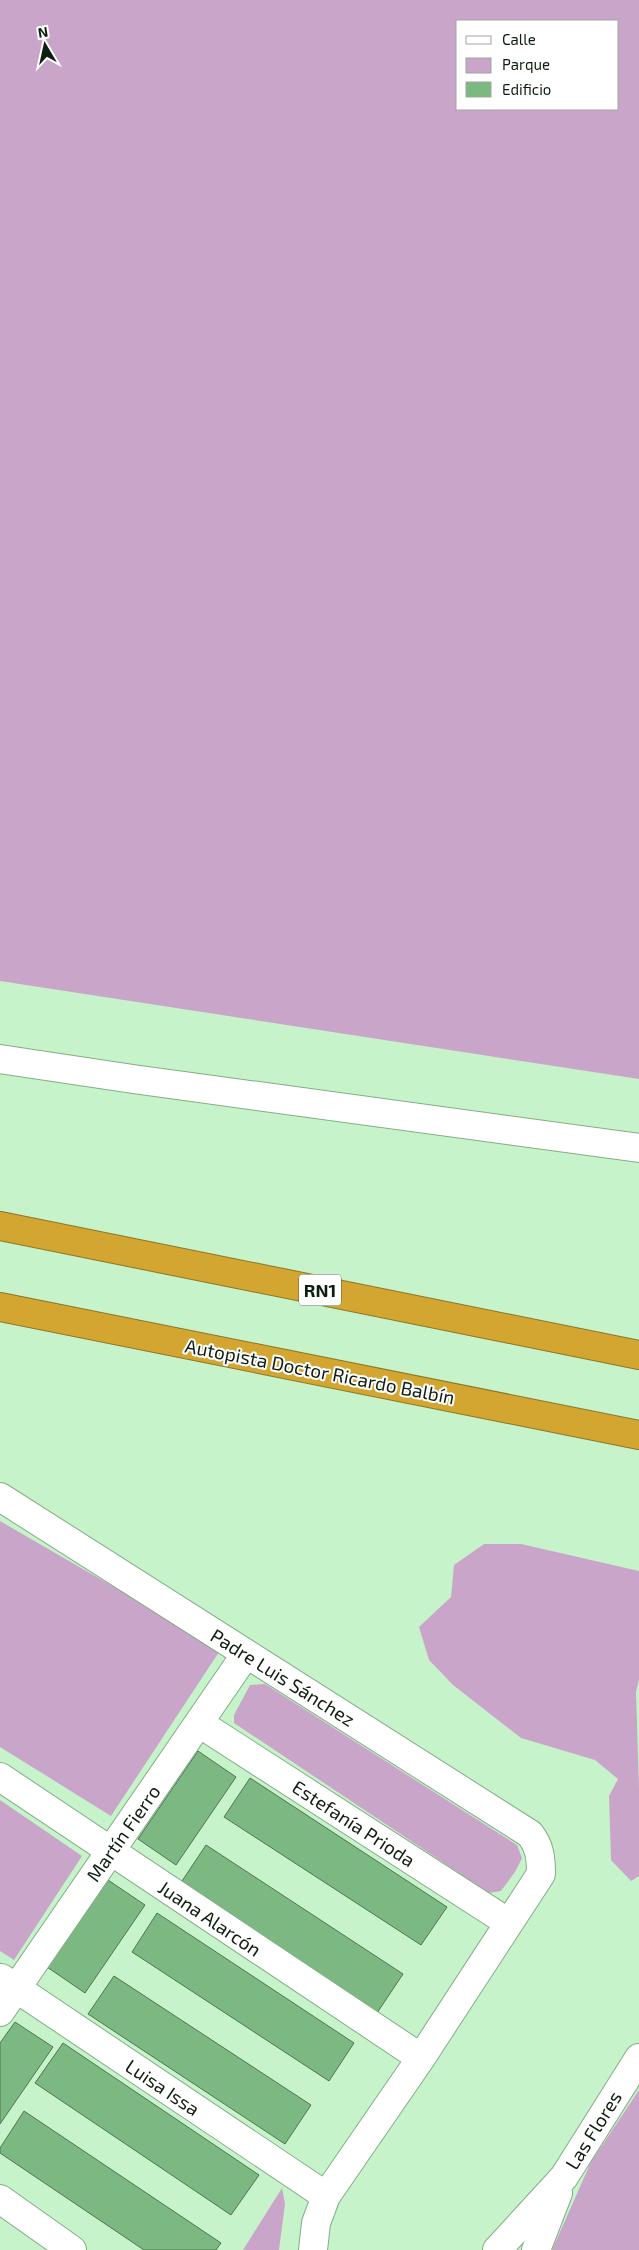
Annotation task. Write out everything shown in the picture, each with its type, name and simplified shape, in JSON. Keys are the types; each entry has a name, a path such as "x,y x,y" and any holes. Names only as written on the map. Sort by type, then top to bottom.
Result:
{"highway":[{"name":"RN1","path":"0,1226 639,1355"},
{"name":"Autopista Doctor Ricardo Balbín","path":"0,1307 639,1435"}],"street":[{"path":"0,1059 639,1148"},
{"name":"Padre Luis Sánchez","path":"0,1497 530,1834 537,1844 541,1857 541,1874 509,1923"},
{"name":"Martín Fierro","path":"0,2012 8,1983 110,1851 246,1654"},
{"name":"Estefanía Prioda","path":"200,1723 509,1923"},
{"name":"Juana Alarcón","path":"0,1777 421,2058"},
{"path":"313,2250 316,2223 326,2196 421,2058 509,1923"},
{"name":"Luisa Issa","path":"8,1983 326,2196"},
{"name":"Las Flores","path":"497,2250 564,2177 639,2058"},
{"name":"Las Flores","path":"536,2250 564,2177"},
{"path":"0,2199 72,2250"}],"green space":[{"path":"0,0 639,0 639,1079 0,981"},
{"path":"0,1521 221,1649 111,1816 0,1747"},
{"path":"484,1544 521,1544 639,1571 639,1679 636,1692 639,1876 631,1881 611,1860 609,1796 618,1779 595,1760 521,1738 453,1685 429,1660 419,1627 451,1597 454,1565"},
{"path":"265,1684 517,1845 522,1858 515,1872 501,1891 489,1893 234,1723 234,1715 250,1685"},
{"path":"0,1800 82,1856 14,1960 0,1951"},
{"path":"639,2090 639,2250 552,2250 591,2162"},
{"path":"282,2188 285,2204 279,2250 243,2250"}],"building":[{"path":"198,1751 236,1777 176,1865 138,1839"},
{"path":"250,1778 447,1907 421,1945 224,1817"},
{"path":"206,1845 403,1974 377,2013 180,1884"},
{"path":"108,1880 145,1905 85,1993 47,1967"},
{"path":"157,1913 354,2043 329,2081 132,1952"},
{"path":"114,1976 311,2105 285,2144 88,2014"},
{"path":"15,2022 53,2047 0,2124 0,2043"},
{"path":"63,2043 259,2175 231,2215 35,2083"},
{"path":"24,2111 221,2243 216,2250 144,2250 0,2153 0,2148"}]}
